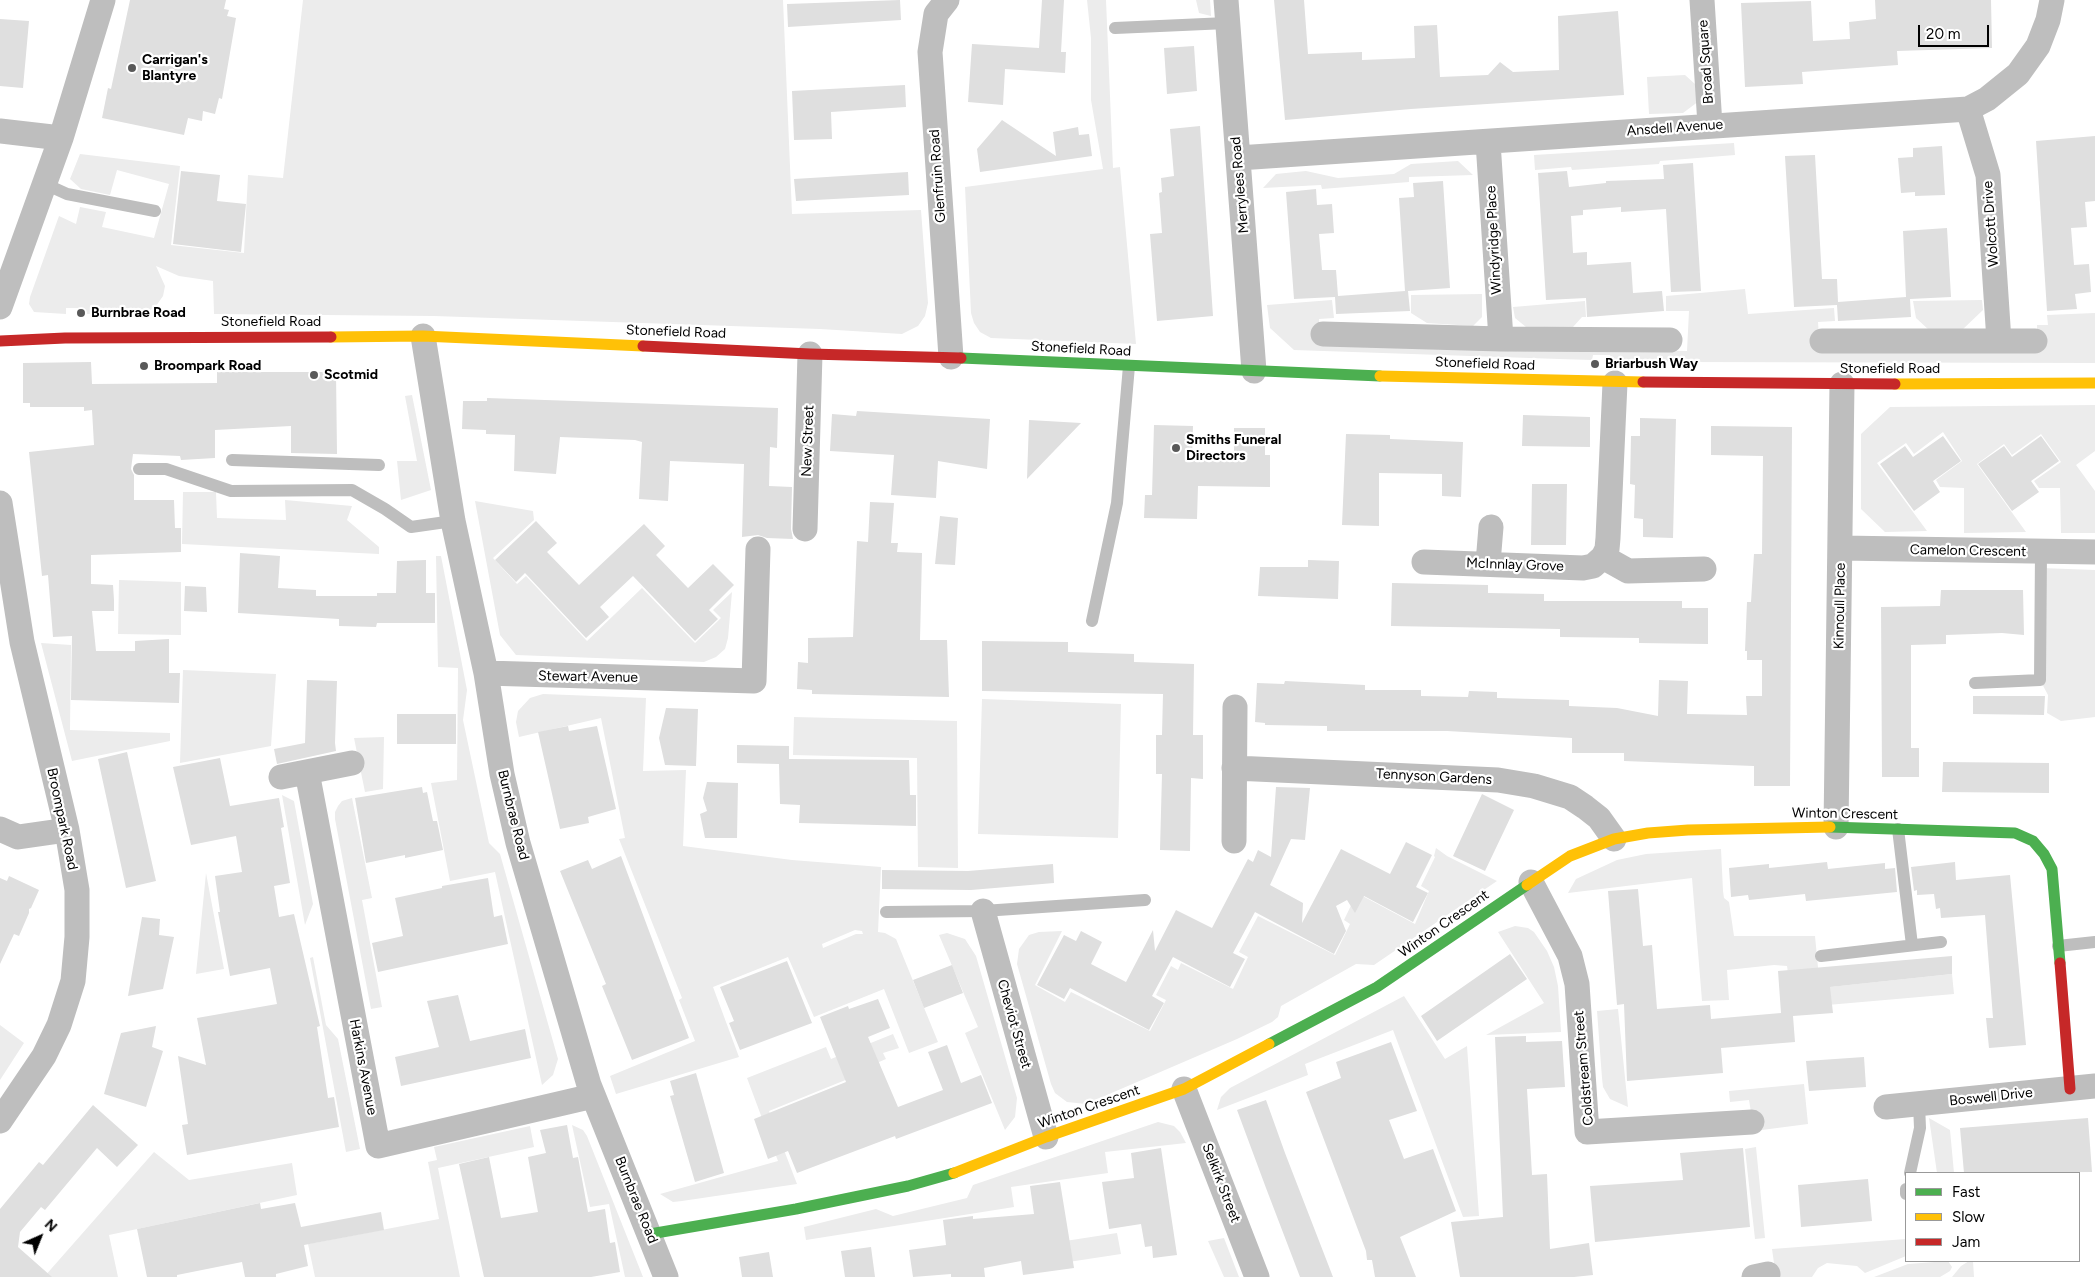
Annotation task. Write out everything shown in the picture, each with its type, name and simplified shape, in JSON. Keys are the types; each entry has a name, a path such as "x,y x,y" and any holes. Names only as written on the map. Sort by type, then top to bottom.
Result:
{"street":[{"path":"0,307 61,138 103,0"},
{"name":"Glenfruin Road","path":"947,0 936,14 930,52 951,357"},
{"name":"Broad Square","path":"1702,0 1710,125"},
{"name":"Ansdell Avenue","path":"1238,158 1968,109 1987,99 2018,74 2038,46 2048,20 2052,0"},
{"name":"Merrylees Road","path":"1227,11 1254,371"},
{"name":"Wolcott Drive","path":"1968,109 1988,174 1999,341"},
{"path":"0,132 61,138"},
{"name":"Windyridge Place","path":"1488,142 1501,339"},
{"path":"1323,334 1501,339 1670,340"},
{"name":"Stonefield Road","path":"0,341 65,338 423,336 810,354 951,357 1254,371 1615,382 1842,384 2095,383"},
{"name":"Burnbrae Road","path":"423,336 453,521 486,673 502,774 518,843 556,978 593,1096 666,1277"},
{"path":"1822,341 2035,341"},
{"name":"New Street","path":"805,529 810,354"},
{"path":"1615,382 1608,549 1603,557 1628,571 1704,569"},
{"name":"Kinnoull Place","path":"1836,827 1842,384"},
{"name":"Broompark Road","path":"0,503 22,642 67,830 77,890 77,937 73,981 59,1025 44,1056 0,1121"},
{"path":"1488,563 1491,527"},
{"name":"Camelon Crescent","path":"1841,548 2095,552"},
{"name":"Stewart Avenue","path":"486,673 754,681 758,549"},
{"name":"McInnlay Grove","path":"1424,562 1583,568 1593,566 1603,557"},
{"path":"1234,840 1235,707"},
{"path":"281,777 352,763"},
{"name":"Tennyson Gardens","path":"1234,768 1498,780 1534,786 1570,796 1599,818 1614,839"},
{"name":"Harkins Avenue","path":"307,772 378,1146 593,1096"},
{"name":"Winton Crescent","path":"650,1234 796,1209 908,1186 952,1174 1046,1137 1184,1089 1377,987 1570,856 1614,839 1648,833 1688,830 1836,827 2015,833 2033,842 2044,854 2052,870 2070,1089"},
{"path":"0,829 18,837 67,830"},
{"name":"Coldstream Street","path":"1531,882 1570,956 1577,984 1587,1132 1752,1122"},
{"name":"Cheviot Street","path":"983,911 1046,1137"},
{"name":"Boswell Drive","path":"1886,1107 2095,1086"},
{"name":"Selkirk Street","path":"1184,1089 1257,1277"}],"lane":[{"path":"1115,28 1227,11"},
{"path":"45,184 67,194 155,211"},
{"path":"1092,621 1117,503 1129,366"},
{"path":"232,460 379,465"},
{"path":"139,469 166,469 231,491 352,490 386,509 412,527 453,521"},
{"path":"1975,683 2040,680 2041,552"},
{"path":"1898,829 1912,945"},
{"path":"886,912 983,911 1145,900"},
{"path":"1820,956 1941,942"},
{"path":"2058,946 2095,942"},
{"path":"1910,1172 1920,1128 1919,1104"}],"shaded area":[{"path":"303,0 783,0 792,214 921,210 928,303 925,316 918,326 902,334 820,329 434,316 214,314 213,281 179,276 156,266 165,286 163,296 156,306 145,314 83,314 82,308 66,308 66,314 34,312 29,304 30,297 59,216 76,224 80,207 106,212 102,227 154,238 169,184 117,170 110,195 81,189 70,179 80,154 180,166 171,245 244,253 248,175 283,178"},
{"path":"1087,0 1106,0 1113,168 1120,167 1136,344 991,338 980,332 974,323 971,313 965,187 1103,169 1091,100 1091,38"},
{"path":"1196,0 1210,0 1211,16 1199,13"},
{"path":"1685,75 1695,84 1699,101 1683,113 1649,114 1647,77"},
{"path":"1734,143 1735,155 1660,161 1659,164 1572,170 1571,167 1535,170 1534,155"},
{"path":"1458,161 1473,175 1409,177 1409,182 1322,189 1321,185 1263,188 1276,174 1306,171 1338,178 1394,174 1411,164"},
{"path":"1745,289 1748,314 1834,308 1835,321 1818,322 1820,352 2038,352 2037,325 2048,325 2047,315 2095,313 2095,363 1683,362 1611,360 1610,355 1593,355 1592,360 1294,350 1270,328 1267,305 1332,300 1334,318 1319,319 1321,341 1687,351 1689,311 1666,311 1666,296"},
{"path":"1482,294 1482,317 1473,326 1427,323 1411,313 1411,295"},
{"path":"1982,300 1983,310 1962,330 1929,330 1916,318 1913,301"},
{"path":"1585,301 1586,317 1582,317 1573,327 1526,327 1515,318 1513,307"},
{"path":"412,395 431,490 401,500 397,461 417,461 405,396"},
{"path":"2095,405 2095,451 2076,465 2095,491 2095,533 2061,533 2060,488 2039,488 2034,481 2061,462 2041,434 2012,455 2004,444 1977,464 2026,532 1964,533 1964,488 1940,487 1936,480 1962,461 1943,432 1914,454 1906,443 1877,463 1927,531 1885,532 1861,509 1861,434 1890,407"},
{"path":"183,492 216,492 217,518 286,520 285,500 352,506 347,520 379,547 379,554 182,544"},
{"path":"475,501 533,511 534,520 493,558 517,584 526,576 587,641 642,588 695,643 721,618 713,610 732,592 728,638 725,649 716,657 704,662 516,655 500,635"},
{"path":"436,556 441,556 467,690 463,720 489,843 500,854 558,1059 553,1075 542,1085 495,872 450,881 431,783 457,780 458,668 438,667"},
{"path":"2041,568 2095,570 2095,717 2061,721 2047,713 2048,695 2040,680"},
{"path":"119,580 181,582 181,635 118,634"},
{"path":"41,643 71,645 70,730 170,733 170,741 72,761"},
{"path":"183,670 276,674 271,746 180,763"},
{"path":"543,694 646,698 643,771 686,770 683,846 792,860 881,867 878,932 885,933 896,939 938,1042 909,1053 884,989 814,1017 788,957 713,987 739,1057 616,1094 610,1076 695,1041 679,1000 682,998 619,839 625,838 601,718 519,737 516,722 518,711 530,698","holes":["855,930 862,931 863,934 856,934 823,948 822,944"]},
{"path":"982,699 1121,704 1118,838 978,834"},
{"path":"794,717 957,721 958,868 918,867 917,758 793,755"},
{"path":"384,737 383,789 365,792 354,738"},
{"path":"282,795 294,801 313,904 305,925"},
{"path":"352,798 372,898 362,900 382,1007 371,1009 335,819 335,812 342,801"},
{"path":"1436,848 1447,856 1497,881 1374,965 1356,964 1281,1006 1278,1017 1272,1022 1237,1039 1086,1104 1067,1102 1055,1093 1017,964 1019,949 1029,935 1039,932 1062,931 1035,985 1065,1002 1071,992 1150,1031 1166,1000 1156,995 1171,966 1178,970 1181,963 1233,989 1248,957 1239,952 1258,916 1335,955 1350,924 1344,920 1357,893 1415,924 1429,891 1421,886 1435,857"},
{"path":"1721,849 1724,898 1729,902 1734,936 1815,936 1820,988 1952,974 1954,994 1793,1008 1787,966 1774,965 1727,970 1729,1000 1702,1001 1692,878 1568,893 1576,879 1617,860 1646,854"},
{"path":"206,873 224,969 196,974"},
{"path":"1515,926 1528,928 1534,932 1547,951 1554,967 1558,986 1561,1032 1486,1035 1544,1003 1498,932"},
{"path":"947,933 965,939 976,956 1017,1098 1015,1117 1005,1130 965,1033 978,1027 939,935"},
{"path":"313,957 326,1025 338,1039 360,1149 346,1152 310,958"},
{"path":"1404,996 1445,1059 1467,1046 1479,1216 1463,1217 1393,1030 1305,1064 1308,1075 1217,1110 1221,1097 1230,1088"},
{"path":"1618,1009 1628,1107 1610,1099 1603,1087 1602,1078 1597,1011"},
{"path":"0,1025 24,1043 0,1080"},
{"path":"893,1034 899,1048 883,1053 886,1059 879,1062 880,1066 769,1111 797,1184 673,1202 660,1194 778,1161 747,1078 826,1047 831,1059"},
{"path":"1804,1084 1808,1124 1754,1131 1749,1100 1730,1102 1729,1091"},
{"path":"1929,1118 1950,1130 1954,1172 1937,1172"},
{"path":"1158,1122 1174,1126 1186,1143 1105,1152 1108,1173 1011,1187 1014,1207 806,1240 804,1227 876,1209 893,1216 967,1198 973,1185"},
{"path":"572,1125 583,1130 587,1136 643,1277 625,1277 609,1204 590,1207"},
{"path":"530,1126 534,1147 438,1168 460,1277 315,1277 308,1244 439,1219 428,1162 437,1160 434,1147"},
{"path":"1756,1147 1765,1238 1755,1239 1745,1149"},
{"path":"154,1152 189,1180 292,1163 297,1195 109,1235 118,1277 44,1277"},
{"path":"1117,1233 1121,1254 1029,1268 1020,1248"},
{"path":"1224,1238 1239,1277 1224,1277 1208,1241"},
{"path":"1905,1239 1905,1256 1865,1273 1857,1266 1827,1263 1818,1268 1812,1277 1776,1277 1772,1249"},
{"path":"1949,1262 1952,1267 1950,1271 1940,1277 1874,1277 1908,1264"},
{"path":"1967,1262 1973,1262 1974,1277 1952,1277 1961,1266"}],"building":[{"path":"130,0 226,0 224,9 229,10 227,16 236,18 222,99 219,98 215,114 203,111 202,121 188,118 184,135 102,118 108,88 111,89"},
{"path":"900,0 901,20 788,27 787,4"},
{"path":"1042,0 1064,0 1061,52 1066,52 1065,73 1005,69 1003,105 968,102 972,44 1039,48"},
{"path":"1274,0 1304,0 1308,54 1362,52 1362,60 1415,58 1414,26 1437,25 1440,77 1488,75 1500,62 1513,72 1559,70 1558,16 1618,11 1624,95 1411,109 1285,120"},
{"path":"1875,0 1991,0 1992,48 1897,51 1898,65 1802,72 1803,84 1745,87 1741,3 1811,1 1813,41 1850,39 1849,22 1876,19"},
{"path":"0,19 29,21 23,88 0,86"},
{"path":"1194,46 1197,91 1167,94 1164,48"},
{"path":"905,85 906,107 831,112 832,139 794,140 792,91"},
{"path":"1002,120 1056,156 1053,132 1078,127 1079,135 1089,134 1092,156 980,172 977,149"},
{"path":"1200,126 1213,316 1157,321 1150,234 1162,233 1159,193 1162,192 1161,178 1174,176 1170,129"},
{"path":"2095,136 2095,201 2085,202 2087,227 2071,228 2074,265 2089,264 2091,292 2075,294 2077,309 2047,311 2036,141"},
{"path":"1942,146 1945,195 1915,196 1915,192 1901,193 1898,158 1913,157 1913,148"},
{"path":"1815,155 1822,279 1837,279 1838,302 1906,297 1903,231 1947,228 1951,297 1910,299 1911,317 1838,321 1837,305 1794,307 1785,156"},
{"path":"1693,163 1701,291 1671,292 1666,209 1621,212 1621,207 1583,210 1583,215 1571,216 1573,253 1587,252 1587,265 1631,262 1633,293 1662,291 1664,311 1587,317 1586,298 1546,300 1538,173 1567,171 1569,187 1606,183 1606,181 1664,179 1663,165"},
{"path":"181,171 220,175 217,201 246,204 241,252 173,244"},
{"path":"908,172 909,195 796,201 794,179"},
{"path":"1443,181 1450,288 1408,291 1410,311 1336,314 1335,297 1294,299 1286,192 1316,189 1317,205 1332,204 1334,233 1319,234 1322,270 1336,270 1338,296 1405,291 1399,198 1414,197 1413,183"},
{"path":"91,362 92,384 217,383 217,372 336,372 337,454 291,453 291,426 215,430 215,458 181,460 180,456 133,454 131,469 134,475 134,500 174,500 175,528 181,528 181,552 91,555 91,584 113,585 114,600 114,611 92,611 96,651 135,651 135,641 169,639 169,673 180,673 179,703 71,700 72,636 53,637 48,575 42,576 29,452 94,445 92,410 84,411 84,407 30,407 30,403 23,403 23,363"},
{"path":"487,398 778,408 777,448 770,447 769,486 792,487 791,529 793,539 767,538 758,535 742,537 744,464 670,461 668,501 639,499 642,442 635,440 560,437 556,474 514,471 515,435 486,434 486,430 462,429 463,401 487,401"},
{"path":"857,411 990,419 987,469 938,461 936,498 891,495 894,455 830,451 832,414 856,416"},
{"path":"1523,415 1590,417 1590,447 1522,446"},
{"path":"1640,418 1676,419 1673,538 1643,537 1643,519 1634,518 1635,485 1630,484 1631,436 1640,436"},
{"path":"1029,420 1081,423 1027,479"},
{"path":"1154,425 1193,426 1192,457 1234,457 1234,428 1265,428 1265,455 1270,455 1270,487 1198,486 1197,519 1144,518 1145,495 1152,495"},
{"path":"1711,426 1792,427 1790,786 1754,786 1754,766 1624,761 1624,753 1572,753 1572,738 1447,731 1327,731 1327,726 1265,725 1265,723 1255,722 1257,683 1284,684 1285,681 1365,685 1365,690 1421,690 1421,696 1468,697 1469,691 1497,692 1497,698 1569,700 1569,706 1617,708 1658,716 1659,680 1688,681 1687,714 1747,715 1746,696 1762,696 1762,660 1747,660 1747,651 1745,651 1747,602 1751,602 1754,554 1762,554 1763,456 1711,455"},
{"path":"1346,434 1390,435 1390,439 1463,442 1461,497 1442,496 1442,474 1379,473 1379,526 1342,525"},
{"path":"1943,436 1961,461 1933,481 1940,492 1914,511 1880,464 1905,446 1913,457"},
{"path":"2041,436 2059,461 2031,481 2039,492 2012,511 1978,464 2004,446 2012,457"},
{"path":"1532,484 1567,484 1566,545 1531,545"},
{"path":"870,502 894,503 891,543 898,543 897,552 922,553 920,640 947,640 949,697 812,694 812,690 797,689 798,662 808,663 808,638 853,637 857,541 868,542"},
{"path":"940,516 958,518 955,565 935,564"},
{"path":"536,521 557,543 547,552 579,585 644,524 665,546 656,555 688,588 713,564 734,585 709,610 718,619 695,641 633,576 600,607 609,617 586,638 525,573 516,582 495,560"},
{"path":"240,553 280,556 278,588 316,590 316,596 377,596 377,593 396,593 397,561 426,560 426,593 435,593 435,623 377,623 376,627 339,626 339,619 238,613"},
{"path":"1308,560 1339,561 1338,599 1258,596 1260,567 1308,567"},
{"path":"1392,583 1488,585 1488,593 1544,594 1544,601 1682,601 1682,608 1708,608 1708,644 1639,643 1639,638 1560,637 1560,629 1391,626"},
{"path":"185,586 206,587 207,612 184,611"},
{"path":"1941,590 2023,590 2024,635 2002,633 1946,635 1946,644 1911,645 1911,748 1919,748 1919,777 1882,777 1881,607 1940,606"},
{"path":"982,641 1068,642 1068,652 1134,654 1134,662 1194,664 1193,735 1203,735 1203,779 1191,778 1190,851 1160,850 1162,774 1156,774 1156,735 1162,735 1163,694 982,691"},
{"path":"307,680 337,681 336,751 277,764 274,749 305,743"},
{"path":"1973,696 2045,696 2044,715 1973,714"},
{"path":"666,708 698,709 696,766 665,765 659,738"},
{"path":"397,714 456,714 456,744 397,744"},
{"path":"568,726 569,731 597,726 616,809 588,817 589,823 560,829 538,732"},
{"path":"737,745 789,746 789,759 909,760 910,795 916,795 916,826 799,823 800,805 780,804 779,764 737,763"},
{"path":"127,752 156,881 126,888 98,759"},
{"path":"220,758 230,806 279,798 284,827 281,828 290,883 274,886 279,917 294,914 320,1026 317,1027 328,1098 334,1097 339,1127 187,1155 182,1125 188,1124 178,1056 206,1065 197,1018 277,1004 270,968 230,976 218,912 220,912 215,876 242,872 236,836 191,845 173,767"},
{"path":"1943,762 2049,763 2049,793 1942,792"},
{"path":"707,782 738,783 737,838 705,838 700,814 707,811 703,798"},
{"path":"422,787 423,793 427,792 433,821 437,821 443,850 405,858 405,855 366,863 355,798"},
{"path":"1276,787 1310,788 1305,840 1291,839 1270,885 1303,903 1302,923 1341,849 1390,874 1406,842 1432,855 1416,887 1428,893 1413,922 1364,896 1355,913 1347,900 1336,906 1346,931 1334,954 1255,912 1233,953 1245,959 1230,987 1173,957 1152,996 1164,1003 1149,1030 1070,988 1064,999 1037,985 1064,935 1076,941 1081,931 1102,942 1091,964 1126,982 1153,930 1155,951 1176,910 1212,928 1248,859 1253,862 1258,850 1271,857"},
{"path":"1482,794 1514,810 1485,871 1453,856"},
{"path":"621,856 689,1038 632,1060 602,986 606,984 560,871 588,860 592,869"},
{"path":"1827,862 1828,869 1885,863 1885,869 1895,868 1897,892 1806,901 1805,894 1749,900 1748,895 1731,897 1729,868 1769,864 1769,868"},
{"path":"1955,862 1956,880 2010,875 2026,1045 1989,1048 1986,1018 1993,1018 1985,915 1941,918 1940,908 1936,909 1934,894 1917,895 1917,890 1914,891 1911,867"},
{"path":"1053,864 1054,883 971,890 882,889 882,870 968,871"},
{"path":"9,876 39,890 29,909 19,936 14,934 0,964 0,878 7,881"},
{"path":"488,878 494,917 502,915 508,944 378,972 372,943 403,936 395,898 442,888 442,886"},
{"path":"1638,889 1643,946 1652,945 1657,1009 1710,1005 1711,1019 1781,1013 1778,971 1952,956 1952,974 1830,987 1833,1013 1793,1016 1795,1042 1721,1048 1723,1073 1627,1081 1624,1004 1617,1005 1608,891"},
{"path":"142,917 160,919 159,935 174,937 163,989 128,996"},
{"path":"1510,954 1527,979 1437,1041 1421,1016"},
{"path":"787,961 812,1023 740,1050 729,1023 734,1021 720,987"},
{"path":"952,965 963,993 924,1008 913,980"},
{"path":"458,995 470,1041 525,1029 531,1058 401,1086 395,1057 439,1047 427,1001"},
{"path":"878,999 890,1028 868,1037 898,1107 943,1090 928,1052 947,1045 961,1083 981,1075 992,1103 896,1139 895,1136 797,1173 788,1151 768,1159 754,1119 846,1082 820,1017 848,1006 849,1009"},
{"path":"156,1026 152,1047 163,1051 146,1107 104,1094 121,1033"},
{"path":"1526,1036 1526,1042 1562,1041 1565,1087 1527,1089 1532,1175 1547,1174 1550,1249 1589,1243 1593,1275 1574,1277 1460,1277 1451,1222 1503,1217 1495,1037"},
{"path":"1391,1042 1417,1111 1389,1120 1404,1159 1433,1149 1456,1211 1400,1237 1416,1277 1375,1277 1372,1260 1367,1260 1366,1251 1306,1092 1341,1078 1336,1062"},
{"path":"1864,1057 1866,1087 1809,1091 1806,1061"},
{"path":"696,1073 724,1173 695,1182 670,1096 674,1095 670,1081"},
{"path":"1266,1100 1333,1277 1300,1277 1266,1188 1237,1110"},
{"path":"93,1105 138,1145 117,1167 97,1148 45,1210 41,1207 20,1232 18,1247 52,1277 0,1277 0,1209 39,1162 43,1165"},
{"path":"2088,1118 2092,1172 1964,1172 1960,1128"},
{"path":"567,1125 573,1158 578,1157 588,1212 605,1209 610,1243 615,1242 620,1272 591,1277 484,1277 459,1164 489,1157 501,1218 538,1212 528,1157 546,1153 540,1130"},
{"path":"1161,1148 1177,1255 1153,1258 1152,1246 1145,1247 1141,1224 1109,1229 1102,1182 1134,1178 1131,1153"},
{"path":"1743,1148 1750,1227 1595,1242 1590,1186 1683,1180 1680,1153"},
{"path":"1868,1179 1872,1221 1801,1227 1798,1185"},
{"path":"1060,1182 1074,1268 1023,1275 1021,1261 984,1268 985,1277 951,1277 951,1274 913,1277 909,1250 946,1245 943,1220 973,1216 973,1219 1034,1214 1030,1186"},
{"path":"260,1203 261,1209 295,1203 301,1227 381,1212 384,1230 304,1245 308,1266 276,1274 276,1277 245,1277 242,1262 177,1275 177,1277 147,1277 137,1229"},
{"path":"871,1247 875,1277 845,1277 841,1251"},
{"path":"769,1252 773,1277 742,1277 739,1257"}],"traffic: fast":[{"path":"961,358 1380,376"},
{"path":"1830,827 2015,833 2033,841 2044,854 2052,869 2060,963"},
{"path":"1269,1044 1377,987 1527,885"},
{"path":"650,1234 796,1209 908,1186 954,1173"}],"traffic: slow":[{"path":"331,337 423,336 643,346"},
{"path":"1380,376 1643,382"},
{"path":"1895,384 2095,383"},
{"path":"1527,885 1570,856 1614,839 1648,833 1688,830 1830,827"},
{"path":"954,1173 1046,1137 1184,1089 1269,1044"}],"traffic: jam":[{"path":"0,341 65,338 331,337"},
{"path":"643,346 810,354 961,358"},
{"path":"1643,382 1895,384"},
{"path":"2060,963 2070,1089"}],"place":[{"name":"Carrigan's Blantyre","path":"132,68"},
{"name":"Burnbrae Road","path":"81,313"},
{"name":"Briarbush Way","path":"1595,364"},
{"name":"Broompark Road","path":"144,366"},
{"name":"Scotmid","path":"314,375"},
{"name":"Smiths Funeral Directors","path":"1176,448"}]}
